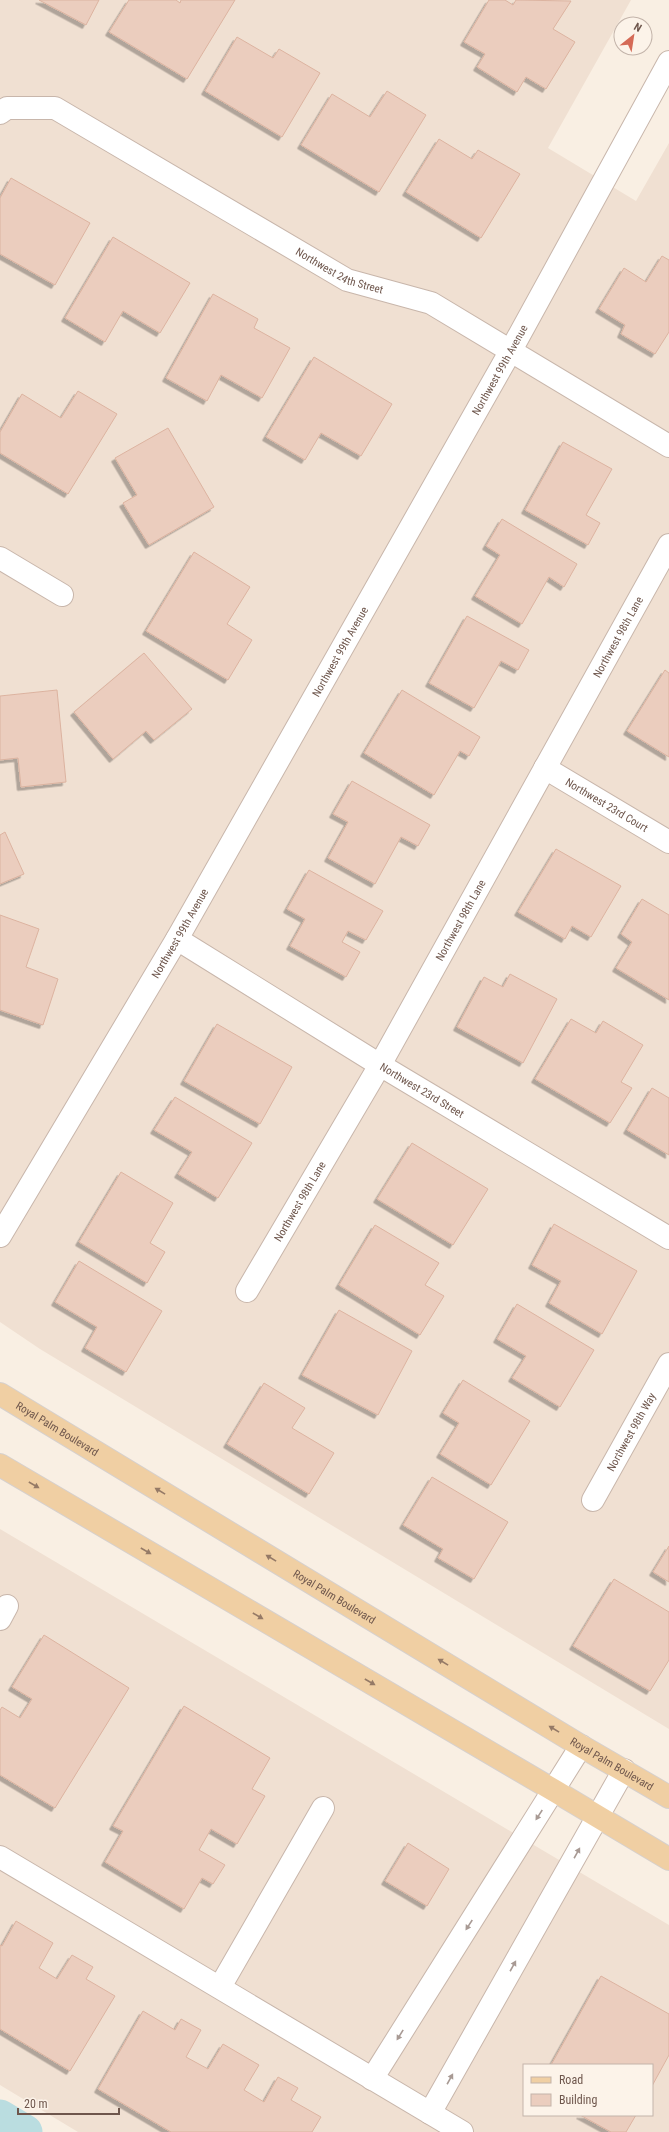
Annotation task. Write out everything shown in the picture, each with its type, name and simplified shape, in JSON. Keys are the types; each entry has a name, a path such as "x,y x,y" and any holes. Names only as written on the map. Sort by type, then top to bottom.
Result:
{"main road":[{"name":"Royal Palm Boulevard","path":"0,1394 582,1746 669,1797"},
{"path":"0,1465 669,1859"}],"street":[{"name":"Northwest 99th Avenue","path":"0,1236 177,939 510,352 669,62"},
{"name":"Northwest 24th Street","path":"4,111 55,108 347,280 431,303 510,352 669,446"},
{"name":"Northwest 98th Lane","path":"247,1291 380,1065 669,545"},
{"path":"0,558 62,595"},
{"name":"Northwest 23rd Court","path":"545,768 669,842"},
{"name":"Northwest 23rd Street","path":"177,939 380,1065 669,1238"},
{"name":"Northwest 98th Way","path":"593,1500 669,1364"},
{"path":"372,2079 582,1746"},
{"path":"430,2113 624,1770"},
{"path":"220,1987 323,1808"},
{"path":"0,1857 462,2132"}],"shaded area":[{"path":"0,0 631,0 622,16 613,16 613,32 548,148 636,201 669,143 669,1729 40,1349 0,1322"},
{"path":"0,1529 669,1925 669,2132 78,2132 0,2085"}],"building":[{"path":"39,0 99,0 86,25"},
{"path":"129,0 176,0 180,3 181,0 235,0 187,79 109,32"},
{"path":"489,0 505,0 513,5 516,0 571,1 553,29 575,42 546,89 526,77 517,92 477,67 485,54 464,42"},
{"path":"237,37 273,58 279,49 320,73 282,137 205,91"},
{"path":"387,91 426,115 379,192 301,145 332,94 370,117"},
{"path":"439,139 472,159 478,150 520,174 481,238 406,192"},
{"path":"11,178 90,223 55,285 0,254 0,198"},
{"path":"113,237 190,283 160,333 123,311 105,342 65,318"},
{"path":"662,256 669,260 669,332 655,354 621,334 625,325 599,309 624,268 646,282"},
{"path":"213,294 258,319 254,328 290,348 262,398 221,375 207,401 166,378"},
{"path":"314,357 392,404 361,456 321,433 305,460 266,437"},
{"path":"78,391 117,414 68,494 0,453 0,432 22,394 61,418"},
{"path":"168,428 214,507 149,545 123,503 137,495 115,458"},
{"path":"563,442 612,469 586,515 600,523 588,545 525,510"},
{"path":"502,519 577,564 564,587 549,577 522,624 475,596 500,555 486,546"},
{"path":"194,552 250,587 227,624 252,640 228,680 146,631"},
{"path":"467,616 529,650 518,670 501,661 474,708 429,683"},
{"path":"144,653 192,709 154,740 146,731 113,759 74,712"},
{"path":"665,670 669,673 669,757 627,731"},
{"path":"57,690 66,782 21,787 18,758 0,760 0,696"},
{"path":"402,690 480,737 469,756 460,751 434,795 364,753"},
{"path":"352,781 430,825 418,846 401,837 375,884 328,858 348,822 333,814"},
{"path":"5,832 24,874 0,884 0,835"},
{"path":"556,849 621,886 591,937 572,926 565,939 518,912"},
{"path":"309,870 383,911 366,940 348,931 342,942 360,952 346,977 290,946 305,919 287,909"},
{"path":"642,899 669,915 669,1000 616,968 632,942 621,934"},
{"path":"0,915 39,929 26,967 58,979 43,1025 0,1010"},
{"path":"510,974 557,999 523,1063 457,1027 484,977 503,987"},
{"path":"571,1019 596,1033 603,1021 643,1045 621,1082 632,1088 610,1123 535,1079"},
{"path":"217,1024 292,1067 260,1124 184,1081"},
{"path":"652,1088 669,1098 669,1155 627,1130"},
{"path":"175,1097 252,1143 218,1198 178,1174 192,1152 154,1130"},
{"path":"412,1143 488,1189 453,1245 377,1199"},
{"path":"121,1172 173,1203 150,1243 165,1252 147,1283 79,1242"},
{"path":"554,1224 637,1271 602,1334 549,1303 561,1281 532,1265"},
{"path":"375,1225 439,1263 425,1285 444,1296 420,1335 339,1285"},
{"path":"79,1261 162,1311 126,1372 85,1348 97,1327 55,1302"},
{"path":"517,1304 594,1350 560,1407 512,1378 526,1356 497,1339"},
{"path":"339,1310 412,1351 378,1415 302,1375"},
{"path":"463,1380 530,1421 491,1485 440,1454 459,1423 443,1413"},
{"path":"264,1383 305,1408 292,1428 334,1453 309,1494 227,1444"},
{"path":"432,1477 508,1522 474,1579 438,1558 443,1549 403,1525"},
{"path":"669,1546 669,1582 653,1572"},
{"path":"614,1579 669,1612 669,1660 650,1691 573,1646"},
{"path":"44,1635 129,1688 55,1808 0,1775 0,1710 2,1707 20,1718 32,1699 12,1687"},
{"path":"184,1706 270,1758 252,1789 265,1796 237,1844 211,1829 199,1850 225,1865 213,1884 202,1878 184,1909 105,1862 123,1831 113,1826"},
{"path":"408,1843 449,1869 427,1906 385,1881"},
{"path":"16,1921 53,1943 39,1968 57,1979 72,1955 93,1967 86,1979 115,1996 70,2071 0,2029 0,1945 2,1946"},
{"path":"601,1976 669,2014 669,2055 653,2084 653,2064 552,2064"},
{"path":"143,2011 175,2030 181,2019 201,2030 186,2057 208,2069 223,2044 259,2065 244,2090 264,2102 278,2077 298,2088 291,2100 321,2117 312,2132 171,2132 98,2089"},
{"path":"582,2116 635,2116 626,2132 611,2132"}],"waterway":[{"path":"0,2117 25,2132"}]}
